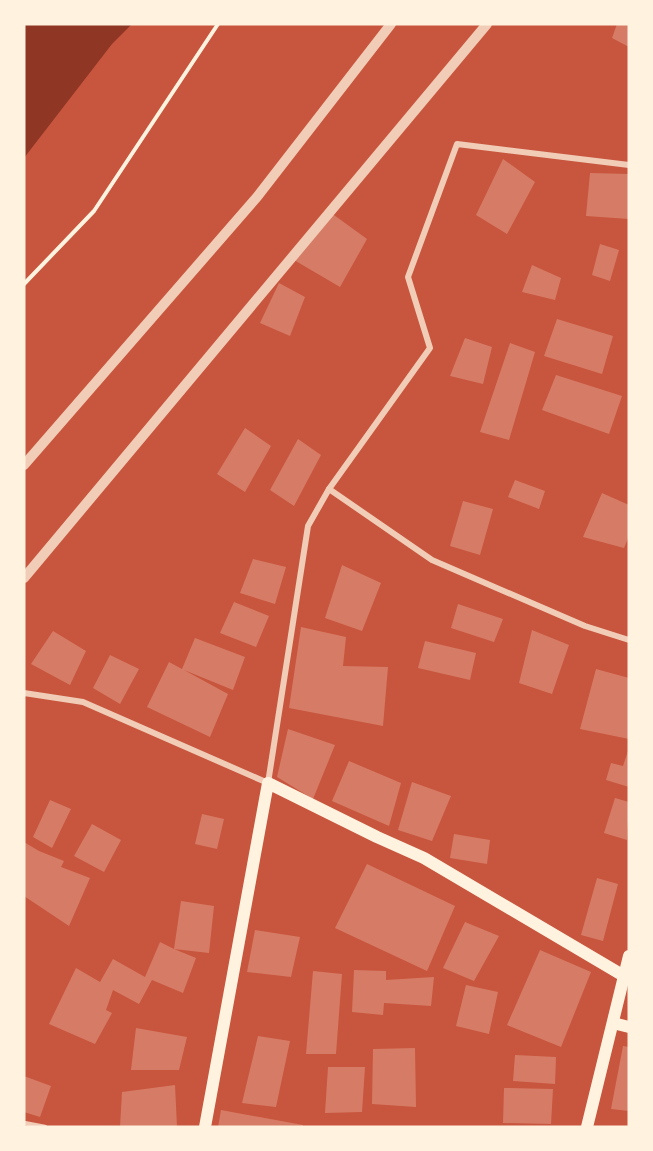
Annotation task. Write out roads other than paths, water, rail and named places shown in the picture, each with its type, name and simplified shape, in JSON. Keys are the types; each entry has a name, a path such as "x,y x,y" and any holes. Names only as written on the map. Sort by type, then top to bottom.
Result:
{"main road":[{"path":"205,1127 268,783 424,858 624,976"},
{"path":"586,1127 629,956"},
{"path":"613,1023 629,1027"}],"street":[{"path":"24,465 257,197 391,24"},
{"path":"24,578 487,24"},
{"path":"24,693 83,702 268,783 308,526 329,489 429,348 408,277 457,144 629,165"},
{"path":"329,489 432,560 585,626 629,640"}],"lane":[{"path":"24,1124 45,1127"}]}
